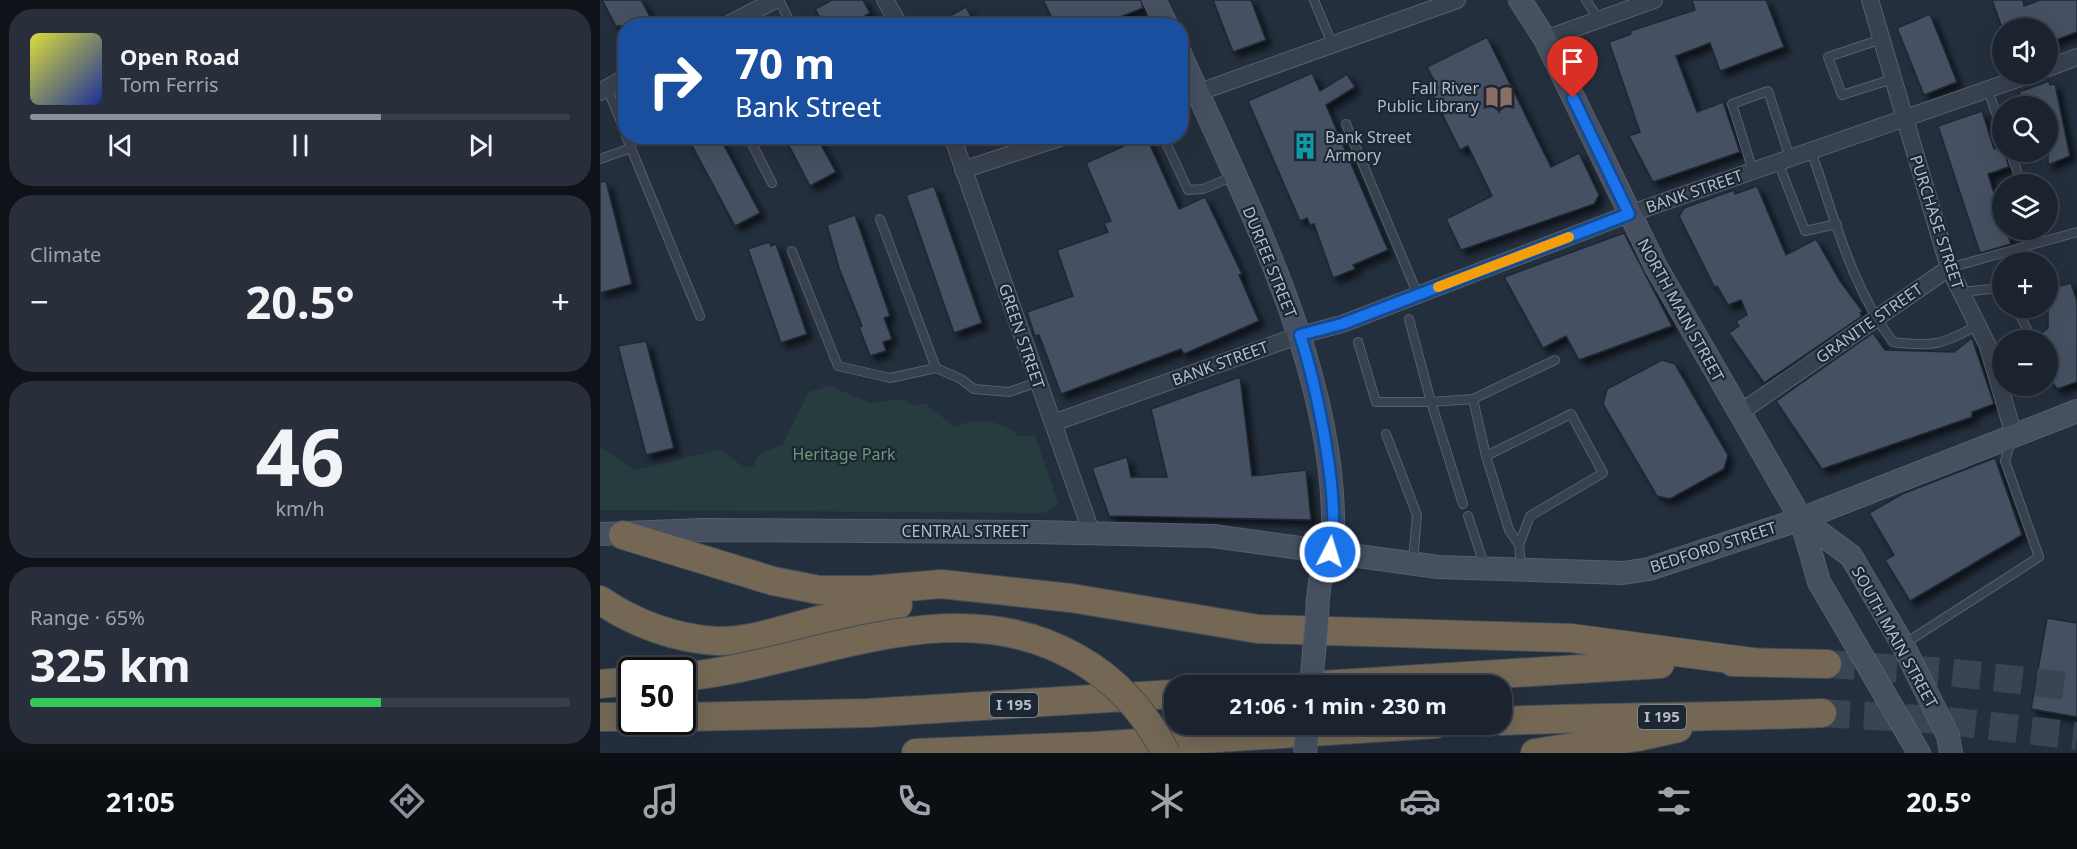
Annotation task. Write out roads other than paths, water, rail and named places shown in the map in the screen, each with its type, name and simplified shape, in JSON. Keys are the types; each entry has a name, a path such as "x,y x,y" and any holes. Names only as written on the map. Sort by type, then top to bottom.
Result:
{"highway":[{"path":"612,534 795,587 843,591 941,584 1071,598 1258,629 1571,638 1752,662"},
{"path":"600,600 626,615 670,633 718,641 737,639 879,608 940,601 1041,596"},
{"path":"696,675 757,666 911,630 950,627 990,628 1051,645 1089,665 1132,703 1166,753"},
{"path":"1470,675 1604,666 1752,662 1827,664"},
{"path":"600,684 618,682"},
{"name":"I 195","path":"696,717 868,713 1164,695"},
{"name":"I 195","path":"1512,721 1607,716 1724,717 1822,713"},
{"path":"600,717 618,717"},
{"path":"1535,753 1637,737 1724,717"},
{"path":"916,753 1072,747 1262,735"}],"main road":[{"path":"1154,0 1163,18"},
{"name":"NORTH MAIN STREET","path":"1520,0 1545,39 1629,214 1738,414 1801,519"},
{"name":"DURFEE STREET","path":"1189,96 1235,176 1300,335 1310,368 1325,448 1333,525 1330,552 1320,585 1312,675"},
{"name":"BEDFORD STREET","path":"1330,552 1413,565 1611,573 1642,570 1801,519 2077,411"},
{"path":"1801,519 1820,582 1919,753"},
{"name":"SOUTH MAIN STREET","path":"1801,519 1851,556 1903,645 1948,736 1951,753"},
{"name":"CENTRAL STREET","path":"612,534 702,530 1213,536 1330,552"},
{"path":"1305,753 1307,735"}],"street":[{"path":"741,18 777,0"},
{"path":"885,0 895,18"},
{"path":"1189,96 1457,0"},
{"name":"PURCHASE STREET","path":"1870,0 1949,268 1976,326 1992,352"},
{"path":"1545,39 1650,1"},
{"path":"2058,64 2077,57"},
{"path":"602,85 618,79"},
{"name":"BANK STREET","path":"1053,423 1300,335 1342,324 1629,214 2004,84"},
{"name":"GREEN STREET","path":"955,144 1092,534"},
{"path":"963,170 1042,144"},
{"name":"GRANITE STREET","path":"1738,414 1949,268"},
{"name":"PURCHASE STREET","path":"2005,396 2014,435"}],"lane":[{"path":"777,0 787,18"},
{"path":"1314,0 1333,46"},
{"path":"1586,0 1599,20"},
{"path":"1882,39 1828,57 1842,95 1893,79"},
{"path":"602,85 618,118"},
{"path":"1988,90 1992,101"},
{"path":"1753,171 1732,104 1768,91 1784,160 1805,231 1837,224"},
{"path":"1346,124 1418,295"},
{"path":"629,144 700,316"},
{"path":"752,144 772,183"},
{"path":"1167,144 1188,190 1203,189 1235,176"},
{"path":"600,159 631,148"},
{"path":"1811,151 1860,288 1875,319 1893,342 1916,345 1946,342 1976,326"},
{"path":"880,219 936,368"},
{"name":"GRANITE STREET","path":"1949,268 2077,234"},
{"path":"792,251 838,366 890,378 936,368 961,379 974,389 1009,392 1038,382"},
{"path":"1959,292 1992,289"},
{"path":"1409,319 1431,402 1463,504"},
{"path":"1358,342 1376,402 1473,399 1555,360"},
{"path":"1473,399 1486,456 1509,530 1519,544"},
{"path":"1486,456 1570,414 1604,473 1530,516 1519,544 1521,571"},
{"path":"1386,434 1417,515 1413,565"},
{"path":"1903,645 2039,557 2005,461 2014,435"},
{"path":"1468,516 1485,569"}],"tunnel":[{"path":"1827,664 1948,672 2077,687"},
{"path":"1822,713 1940,720 2077,736"}],"place":[{"name":"Fall River Public Library","path":"1499,97"},
{"name":"Bank Street Armory","path":"1305,146"}],"park label":[{"name":"Heritage Park","path":"844,454"}]}
